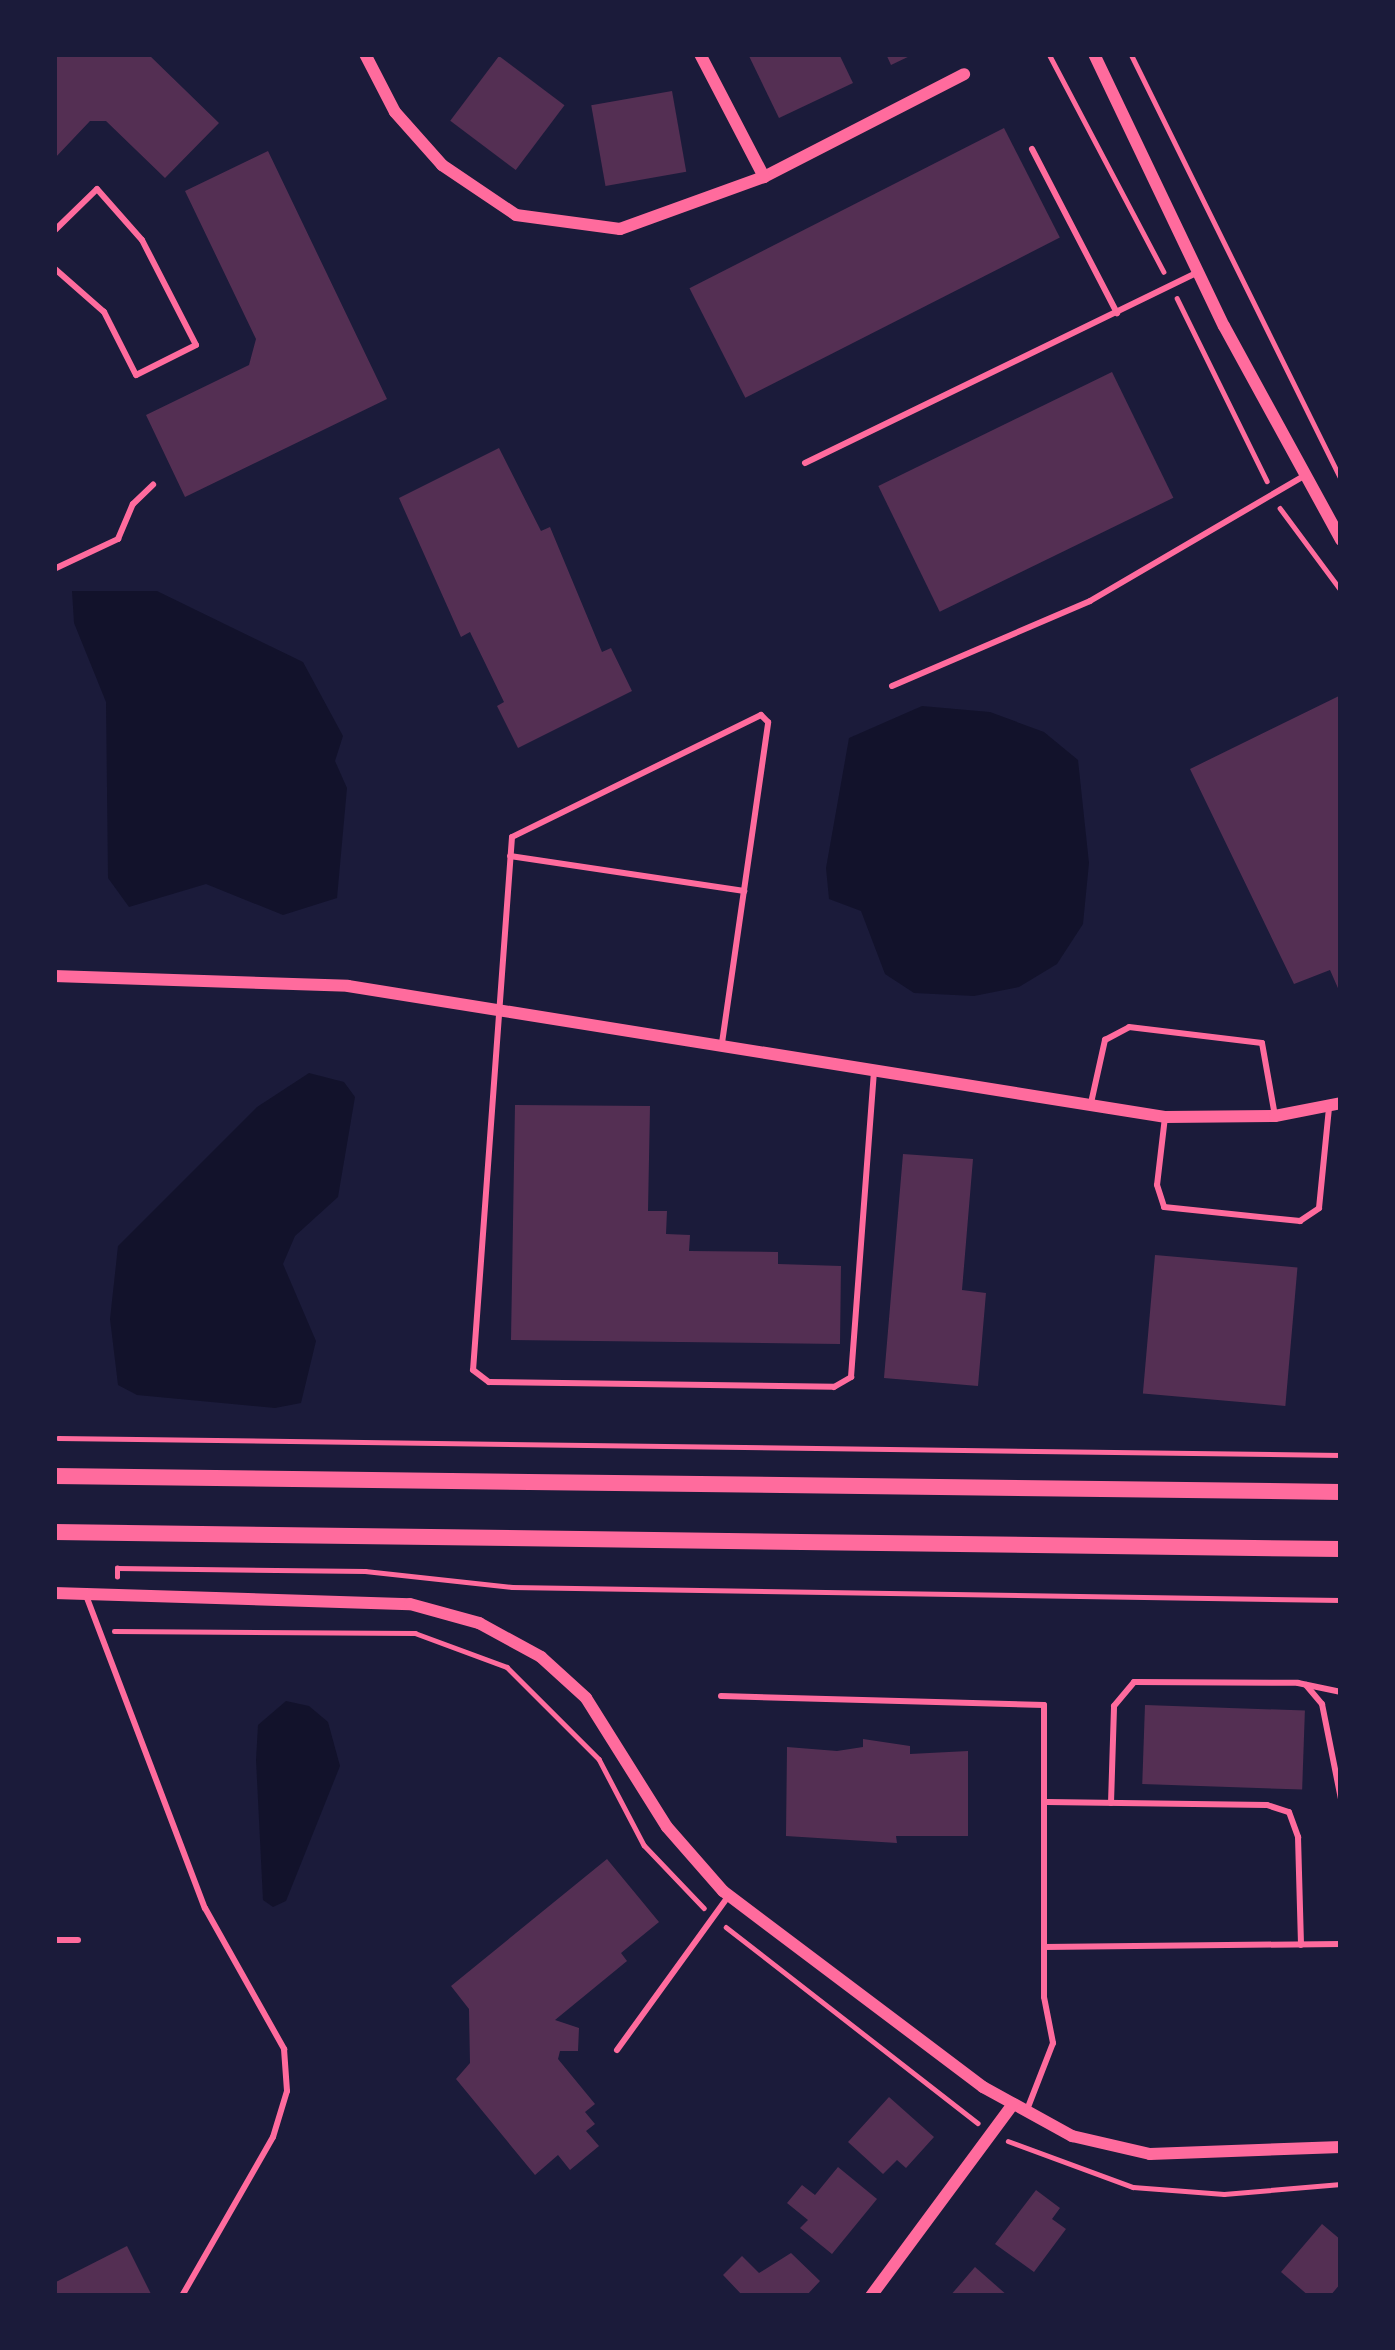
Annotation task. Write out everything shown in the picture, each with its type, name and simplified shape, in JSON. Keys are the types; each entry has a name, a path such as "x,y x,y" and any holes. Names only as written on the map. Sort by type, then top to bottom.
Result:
{"main road":[{"path":"54,1476 1341,1492"},
{"path":"54,1532 1341,1550"}],"street":[{"path":"365,54 394,112 442,165 516,215 620,230 764,177 964,74"},
{"path":"700,54 764,177"},
{"path":"1094,54 1197,273 1341,540"},
{"path":"54,976 285,980 498,1007 1165,1117 1275,1116 1335,1105"},
{"path":"54,1594 410,1604 478,1623 542,1657 586,1698 667,1827 729,1895 1020,2107 1072,2136 1150,2154 1341,2147"},
{"path":"871,2296 1020,2107"}],"lane":[{"path":"1032,148 1117,313"},
{"path":"54,232 97,189 142,240 196,345 136,375 104,312 54,268"},
{"path":"805,463 1197,273"},
{"path":"892,686 1090,601 1306,475"},
{"path":"54,569 118,539 133,504 153,485"},
{"path":"721,1047 768,722 761,715 512,837 473,1370 489,1382 834,1387 851,1377 874,1071"},
{"path":"508,856 744,891"},
{"path":"1090,1106 1105,1040 1129,1027 1262,1042 1275,1116"},
{"path":"1165,1117 1157,1184 1164,1207 1300,1221 1319,1208 1335,1105"},
{"path":"86,1594 205,1908 284,2049 287,2091 273,2137 182,2296"},
{"path":"1111,1803 1114,1706 1134,1682 1306,1685 1341,1692"},
{"path":"1306,1685 1322,1704 1341,1799"},
{"path":"721,1696 1036,1701 1048,1711 1044,1948 1053,2043 1020,2107"},
{"path":"1047,1802 1267,1805 1289,1812 1298,1837 1301,1945"},
{"path":"617,2050 729,1895"},
{"path":"54,1940 78,1940"},
{"path":"1044,1948 1341,1944"}],"path":[{"path":"1049,54 1272,492 1341,590"},
{"path":"1131,54 1341,479"},
{"path":"58,1438 1341,1455"},
{"path":"117,1577 117,1568 365,1571 512,1587 1341,1600"}],"shaded area":[{"path":"72,591 157,591 303,662 343,736 335,761 347,788 337,898 283,915 206,884 129,907 108,878 106,702 74,623"},
{"path":"922,706 990,712 1044,732 1078,760 1089,863 1083,924 1057,964 1019,987 974,996 914,993 885,974 861,911 829,899 826,868 849,738"},
{"path":"309,1073 344,1082 355,1097 338,1197 295,1236 283,1264 316,1341 301,1403 275,1408 137,1395 118,1385 110,1319 118,1246 257,1107"},
{"path":"286,1701 309,1706 328,1722 340,1766 286,1901 273,1907 263,1900 258,1725"}],"building":[{"path":"54,54 148,54 219,123 165,178 106,121 90,121 54,159"},
{"path":"748,54 839,54 853,83 779,118"},
{"path":"886,54 914,54 891,65"},
{"path":"499,56 564,105 516,170 450,121"},
{"path":"672,91 686,172 605,186 591,105"},
{"path":"1004,128 1060,238 745,398 689,288"},
{"path":"268,151 387,399 185,497 146,415 249,365 256,339 185,191"},
{"path":"1112,372 1173,498 940,612 878,486"},
{"path":"499,448 541,531 550,527 602,652 611,648 632,691 518,748 497,706 504,702 470,632 461,637 399,498"},
{"path":"1341,695 1341,995 1330,970 1294,984 1190,769"},
{"path":"515,1105 650,1106 648,1211 667,1211 666,1234 690,1235 689,1251 778,1252 778,1264 841,1266 840,1344 511,1340"},
{"path":"903,1154 973,1159 962,1290 986,1293 978,1386 884,1378"},
{"path":"1155,1255 1297,1267 1285,1406 1143,1393"},
{"path":"1145,1705 1305,1711 1302,1790 1142,1784"},
{"path":"863,1739 910,1746 910,1754 968,1751 968,1836 896,1836 897,1843 786,1836 787,1747 837,1751 863,1747"},
{"path":"607,1859 659,1922 621,1953 627,1961 555,2020 579,2028 578,2051 560,2051 558,2059 595,2104 585,2112 595,2124 586,2131 599,2146 570,2170 558,2155 535,2175 456,2079 470,2063 469,2009 451,1986"},
{"path":"889,2097 934,2137 906,2168 897,2160 883,2174 848,2142"},
{"path":"838,2167 877,2199 832,2254 800,2228 808,2220 787,2203 802,2185 815,2195"},
{"path":"1036,2190 1060,2208 1052,2219 1066,2229 1034,2272 995,2244"},
{"path":"1322,2224 1341,2240 1341,2283 1330,2296 1309,2296 1281,2272"},
{"path":"127,2246 152,2296 54,2296 54,2283"},
{"path":"791,2253 820,2281 806,2296 743,2296 723,2275 742,2256 759,2273"},
{"path":"975,2267 1008,2296 950,2296"}]}
